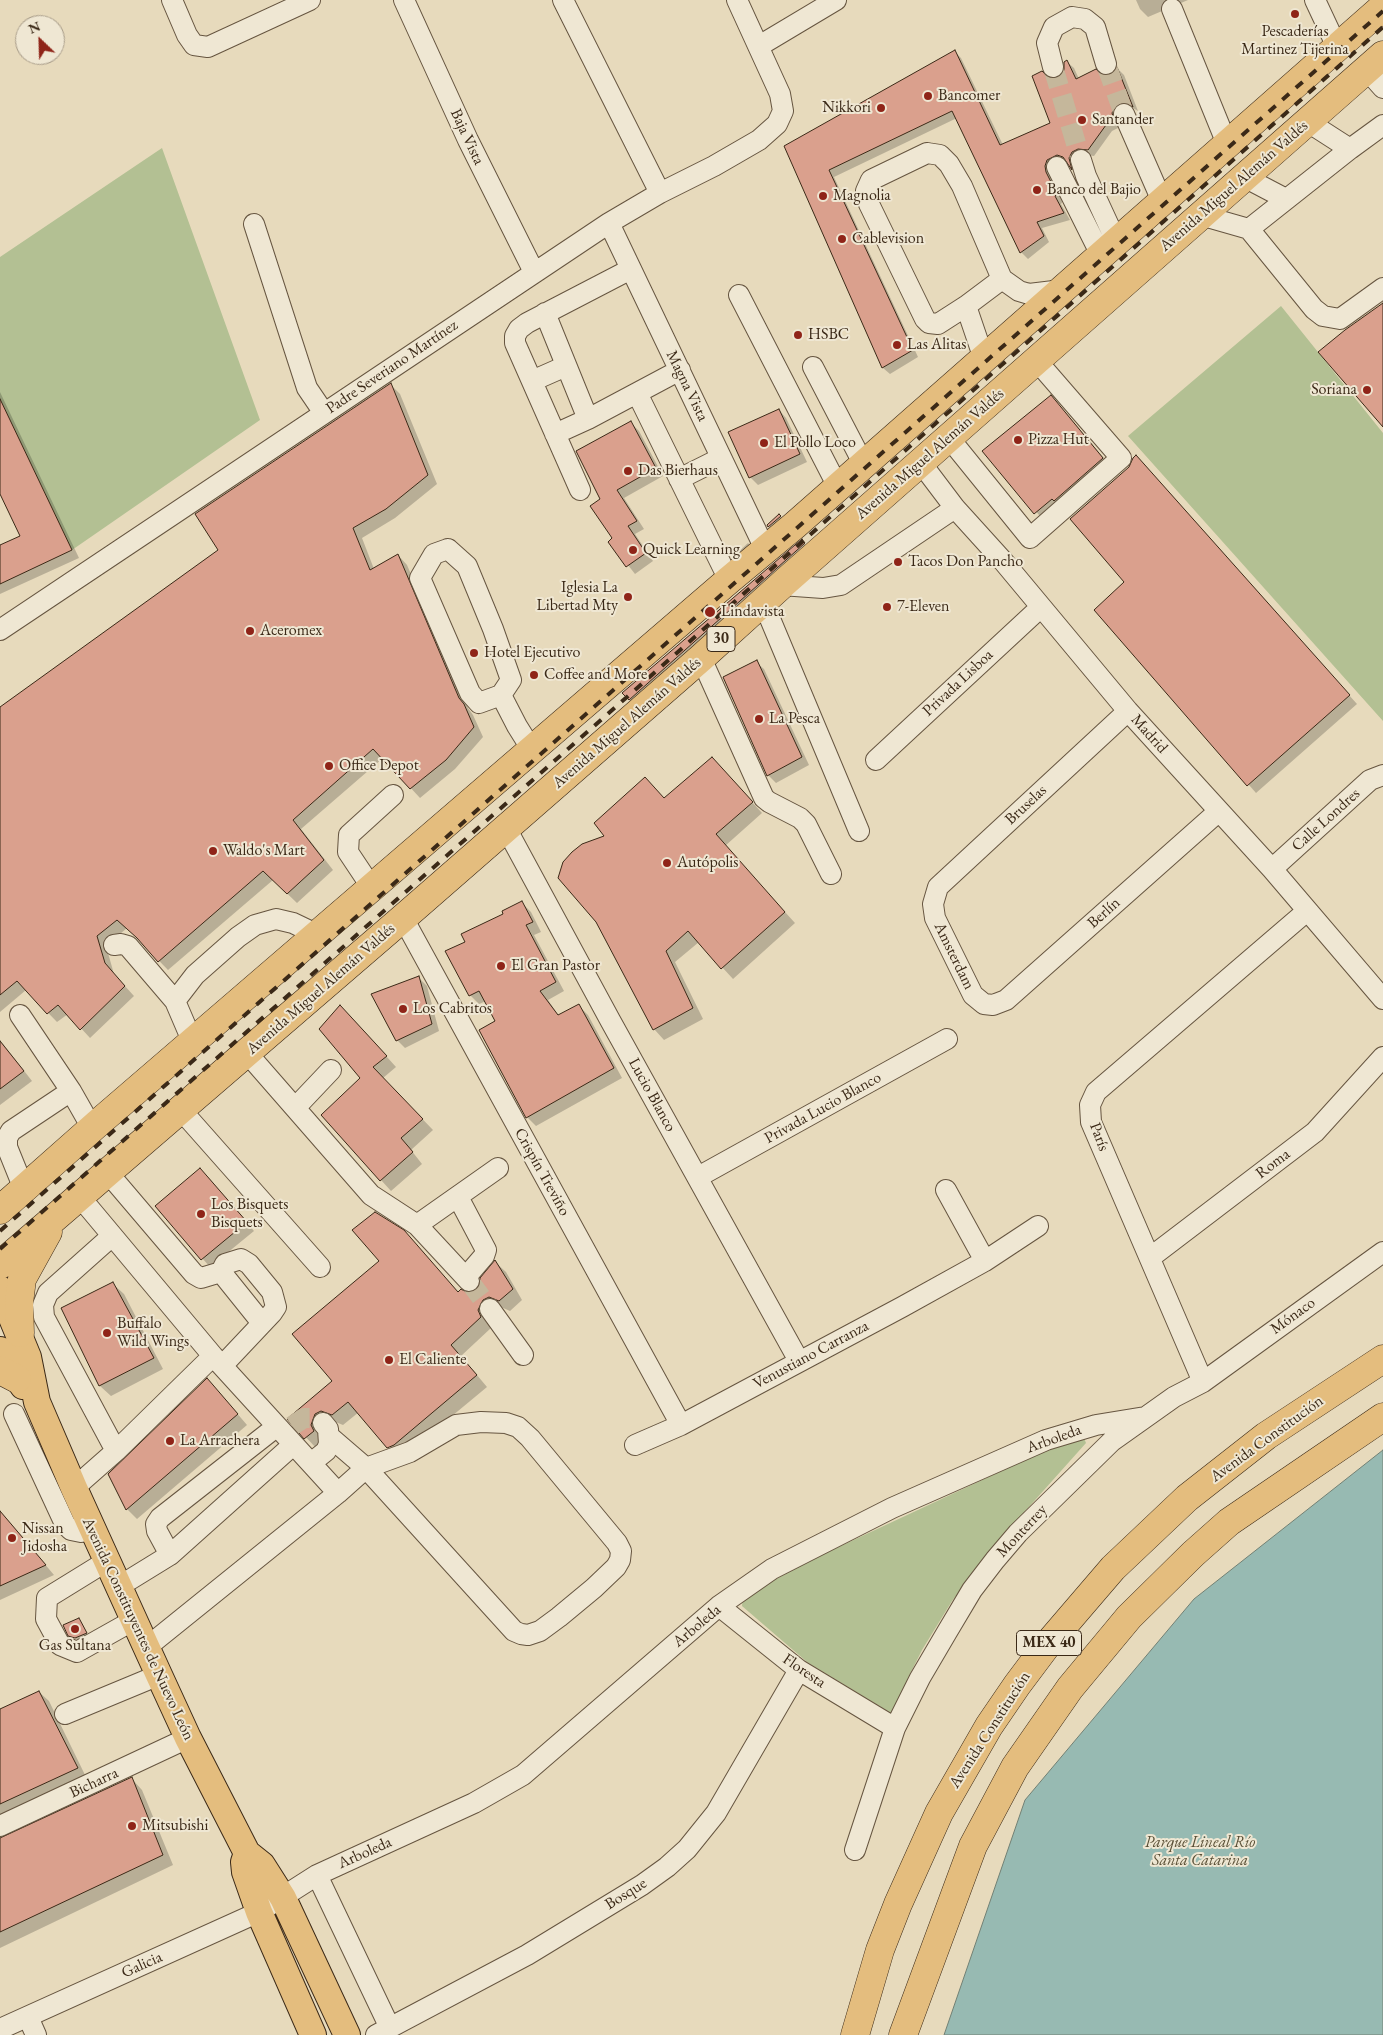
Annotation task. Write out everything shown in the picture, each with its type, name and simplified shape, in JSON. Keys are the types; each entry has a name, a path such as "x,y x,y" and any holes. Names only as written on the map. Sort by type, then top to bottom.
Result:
{"highway":[{"name":"30","path":"0,1210 92,1128 864,465 1383,6"},
{"path":"1308,122 1308,94 1310,88 1333,60 1337,47"},
{"name":"Avenida Miguel Alemán Valdés","path":"0,1265 701,658 1200,215 1308,122 1377,71"},
{"path":"1109,248 1129,242 1144,233 1194,193 1223,180 1244,177"},
{"path":"795,525 837,506 880,471 895,464 921,463 921,445 924,432 933,420 973,385 982,374 984,358"},
{"path":"701,658 702,636 712,623 761,577 766,569 768,560 765,549"},
{"path":"10,1342 19,1303 22,1279 55,1218"},
{"name":"Avenida Constitución","path":"855,2035 880,1950 898,1904 939,1812 989,1726 1047,1645 1114,1568 1187,1498 1266,1436 1383,1359"},
{"name":"MEX 40","path":"903,2035 973,1846 1015,1767 1070,1688 1129,1617 1193,1554 1229,1522 1383,1417"}],"main road":[{"name":"Avenida Constituyentes de Nuevo León","path":"0,1288 10,1342 8,1374 37,1402"},
{"name":"Avenida Constituyentes de Nuevo León","path":"10,1342 33,1376 37,1402 91,1527 188,1738 247,1852 262,1865 283,1898 347,2035"},
{"name":"Avenida Constituyentes de Nuevo León","path":"247,1852 244,1862 245,1872 258,1912 313,2035"}],"street":[{"path":"172,0 187,35 194,45 208,47 310,0"},
{"name":"Baja Vista","path":"404,0 468,140 534,272"},
{"path":"563,0 660,193"},
{"path":"737,0 759,46 836,0"},
{"path":"1315,0 1337,47"},
{"path":"1172,9 1227,144"},
{"path":"1053,67 1046,43 1054,27 1072,18 1085,19 1094,27 1106,64"},
{"name":"Padre Severiano Martínez","path":"0,630 609,223 660,193 714,166 759,140 777,124 784,111 780,94 759,46"},
{"path":"1124,114 1162,201"},
{"path":"1308,122 1350,149"},
{"path":"1249,229 1286,198 1383,125"},
{"path":"1002,279 938,324 929,323 869,204 866,191 871,180 927,153 940,155 949,164 962,186 1002,279 1019,291 1029,294 1062,290"},
{"path":"1081,160 1109,248"},
{"path":"1057,166 1109,248"},
{"path":"1244,177 1286,198"},
{"path":"1200,215 1249,229 1314,309 1323,316 1340,319 1383,288"},
{"name":"Magna Vista","path":"609,223 765,549"},
{"path":"254,224 307,388 324,413"},
{"path":"580,490 515,343 515,336 519,329 631,269"},
{"path":"739,294 838,487"},
{"path":"966,306 984,358"},
{"path":"545,314 588,419"},
{"path":"949,438 1030,538 1122,458 1036,360"},
{"path":"532,381 566,366"},
{"path":"813,367 864,465"},
{"path":"555,434 588,419 680,370"},
{"path":"637,393 729,580"},
{"path":"679,479 721,458"},
{"name":"Madrid","path":"921,463 955,508 1042,607 1128,711 1272,869 1383,999"},
{"path":"859,831 772,594 842,585 955,508"},
{"path":"448,549 467,566 493,629 511,680 501,695 480,703 470,693 420,578 434,554 448,549"},
{"name":"Privada Lisboa","path":"876,760 1042,607"},
{"path":"701,658 764,798 800,818 806,824 831,874"},
{"path":"501,695 532,750"},
{"name":"Bruselas","path":"933,904 938,887 1128,711"},
{"name":"Calle Londres","path":"1272,869 1370,780 1383,775"},
{"path":"372,888 348,852 349,835 393,795"},
{"name":"Berlín","path":"984,1004 994,1005 1006,1000 1220,811"},
{"name":"Lucio Blanco","path":"506,828 799,1361"},
{"name":"Amsterdam","path":"933,904 935,918 973,995 984,1004"},
{"name":"París","path":"1204,1382 1091,1122 1090,1104 1096,1092 1307,911"},
{"name":"Crispín Treviño","path":"403,918 681,1425"},
{"path":"175,1001 195,975 255,925 276,919 293,923 318,935"},
{"path":"114,945 128,946 175,1001 193,1043"},
{"path":"20,1015 71,1091 92,1128"},
{"name":"Privada Lucio Blanco","path":"698,1177 947,1039"},
{"path":"247,1053 371,1195 417,1225 467,1279 484,1256 486,1250 458,1197"},
{"name":"Roma","path":"1151,1257 1316,1132 1383,1057"},
{"path":"295,1108 331,1070"},
{"path":"24,1189 7,1147 7,1138 12,1131 71,1091"},
{"path":"181,1110 320,1267"},
{"path":"417,1225 498,1168"},
{"path":"74,1488 262,1323 276,1307 272,1292 249,1264 241,1259 225,1264 221,1272 201,1278 194,1274 108,1173"},
{"path":"946,1190 985,1261"},
{"path":"80,1197 218,1361 287,1434 338,1493"},
{"name":"Venustiano Carranza","path":"635,1445 681,1425 902,1308 985,1261 1038,1226"},
{"path":"112,1236 48,1293 43,1305 44,1317 116,1450"},
{"name":"Mónaco","path":"1204,1382 1383,1252"},
{"path":"221,1272 262,1323"},
{"path":"490,1309 523,1355"},
{"name":"Monterrey","path":"855,1850 895,1728 920,1678 972,1590 1025,1526 1112,1441 1174,1396 1204,1382"},
{"path":"37,1402 7,1415 65,1524 71,1530 81,1532 91,1527"},
{"name":"Arboleda","path":"283,1898 317,1875 474,1803 523,1775 719,1606 772,1569 892,1508 1046,1440 1096,1425 1145,1416"},
{"path":"147,1647 338,1493 366,1468 410,1452 456,1425 481,1422 506,1423 518,1427 530,1438 617,1543 621,1552 620,1560 616,1567 594,1588 559,1617 540,1631 528,1635 521,1634 514,1631 366,1468 326,1430 326,1451 311,1463"},
{"path":"170,1554 157,1531 156,1524 160,1518 287,1434"},
{"path":"118,1587 170,1554 287,1434"},
{"path":"107,1561 47,1598 46,1619 60,1645 76,1652 134,1620"},
{"name":"Floresta","path":"719,1606 799,1670 895,1728"},
{"name":"Bosque","path":"383,2032 527,1955 642,1885 667,1867 687,1849 716,1813 799,1670"},
{"path":"66,1714 159,1675"},
{"name":"Bicharra","path":"0,1826 188,1738"},
{"path":"317,1875 383,2032"},
{"name":"Galicia","path":"0,2030 258,1912 283,1898"},
{"path":"28,2017 36,2035"}],"green space":[{"path":"162,148 260,420 72,550 0,399 0,257"},
{"path":"1281,306 1383,433 1383,721 1128,436"},
{"path":"1084,1438 1086,1443 1002,1537 952,1601 922,1650 908,1678 897,1710 891,1713 807,1662 742,1606 743,1597 815,1558 1070,1439"}],"water":[{"name":"Parque Lineal Río Santa Catarina","path":"1383,1450 1383,2035 944,2035 1025,1800 1194,1599"}],"building":[{"name":"Magnolia","path":"955,50 1000,145 1050,123 1032,76 1042,71 1049,78 1056,78 1062,75 1064,62 1067,60 1076,79 1096,69 1103,75 1110,75 1115,72 1117,67 1133,107 1125,102 1115,107 1112,113 1114,120 1106,125 1088,150 1078,149 1072,152 1069,158 1072,170 1063,157 1057,155 1047,160 1046,172 1064,213 1037,222 1044,236 1020,253 952,111 829,170 913,350 882,368 784,146"},
{"name":"Soriana","path":"1383,303 1383,427 1318,352"},
{"name":"Aceromex","path":"391,383 428,475 386,509 353,528 370,570 398,554 459,698 464,704 474,727 446,760 410,789 373,749 293,820 324,860 287,894 263,871 158,962 137,938 117,920 97,936 105,963 125,986 80,1030 58,1005 47,1014 17,981 0,995 0,707 218,550 195,514"},
{"path":"1051,395 1103,458 1054,501 1052,499 1034,514 982,451"},
{"path":"0,399 72,550 0,584 0,545 20,536 0,494"},
{"name":"El Pollo Loco","path":"779,409 800,454 749,478 728,432"},
{"path":"631,421 656,468 617,490 637,521 628,526 646,553 626,567 608,542 612,538 590,506 600,499 576,451"},
{"path":"1136,455 1350,695 1247,786 1094,610 1124,582 1070,519 1129,467"},
{"path":"779,514 781,516 768,527 767,525"},
{"path":"802,539 805,543 629,700 622,693"},
{"name":"La Pesca","path":"757,660 802,757 767,776 723,677"},
{"path":"712,757 753,802 716,834 785,912 721,969 688,931 666,951 693,1008 653,1030 596,922 558,878 563,862 572,852 582,844 604,836 594,823 645,777 664,798"},
{"path":"522,901 533,922 526,925 556,982 540,991 558,1015 579,1004 614,1068 526,1118 479,1030 495,1021 479,991 469,996 445,951 465,942 461,934 503,914 502,911"},
{"name":"Los Cabritos","path":"419,976 432,1024 396,1041 371,994"},
{"path":"340,1005 387,1056 373,1067 423,1119 401,1138 413,1152 380,1181 321,1115 360,1078 319,1029"},
{"path":"0,1041 24,1071 0,1089"},
{"name":"Los Bisquets Bisquets","path":"200,1168 247,1222 201,1260 155,1206"},
{"name":"El Caliente","path":"375,1212 404,1230 458,1292 461,1289 466,1292 477,1290 480,1285 480,1278 495,1260 513,1289 499,1301 489,1297 483,1300 478,1310 481,1317 451,1345 477,1375 394,1445 387,1448 348,1402 332,1415 321,1411 315,1414 311,1425 314,1431 304,1439 287,1419 332,1381 292,1334 379,1261 352,1230"},
{"name":"Buffalo Wild Wings","path":"113,1282 154,1358 99,1386 61,1308"},
{"name":"La Arrachera","path":"207,1378 238,1414 126,1510 108,1474"},
{"name":"Nissan Jidosha","path":"0,1511 46,1565 0,1586"},
{"name":"Gas Sultana","path":"79,1618 87,1633 75,1638 68,1636 63,1625"},
{"path":"39,1691 78,1768 0,1804 0,1709"},
{"path":"132,1777 163,1855 0,1932 0,1838"}],"tunnel":[{"path":"1106,64 1124,114"},
{"path":"1053,67 1081,160"},
{"path":"469,1281 490,1309"},
{"path":"292,1426 304,1418 314,1418 323,1423"}],"railway":[{"path":"0,1231 1383,11"},
{"path":"0,1249 627,697 1383,27"}],"place":[{"name":"Pescaderías Martinez Tijerina","path":"1295,14"},
{"name":"Bancomer","path":"928,96"},
{"name":"Nikkori","path":"881,108"},
{"name":"Santander","path":"1082,120"},
{"name":"Banco del Bajio","path":"1037,190"},
{"name":"Magnolia","path":"823,196"},
{"name":"Cablevision","path":"842,239"},
{"name":"HSBC","path":"798,335"},
{"name":"Las Alitas","path":"897,345"},
{"name":"Soriana","path":"1367,390"},
{"name":"Pizza Hut","path":"1018,440"},
{"name":"El Pollo Loco","path":"764,443"},
{"name":"Das Bierhaus","path":"628,471"},
{"name":"Quick Learning","path":"633,550"},
{"name":"Tacos Don Pancho","path":"898,562"},
{"name":"Iglesia La Libertad Mty","path":"628,597"},
{"name":"7-Eleven","path":"887,607"},
{"name":"Lindavista","path":"710,612"},
{"name":"Aceromex","path":"250,631"},
{"name":"Hotel Ejecutivo","path":"474,653"},
{"name":"Coffee and More","path":"534,675"},
{"name":"La Pesca","path":"759,719"},
{"name":"Office Depot","path":"329,766"},
{"name":"Waldo's Mart","path":"213,851"},
{"name":"Autópolis","path":"667,863"},
{"name":"El Gran Pastor","path":"501,966"},
{"name":"Los Cabritos","path":"403,1009"},
{"name":"Los Bisquets Bisquets","path":"201,1214"},
{"name":"Buffalo Wild Wings","path":"107,1333"},
{"name":"El Caliente","path":"389,1360"},
{"name":"La Arrachera","path":"170,1441"},
{"name":"Nissan Jidosha","path":"12,1538"},
{"name":"Gas Sultana","path":"75,1629"},
{"name":"Mitsubishi","path":"132,1826"}]}
